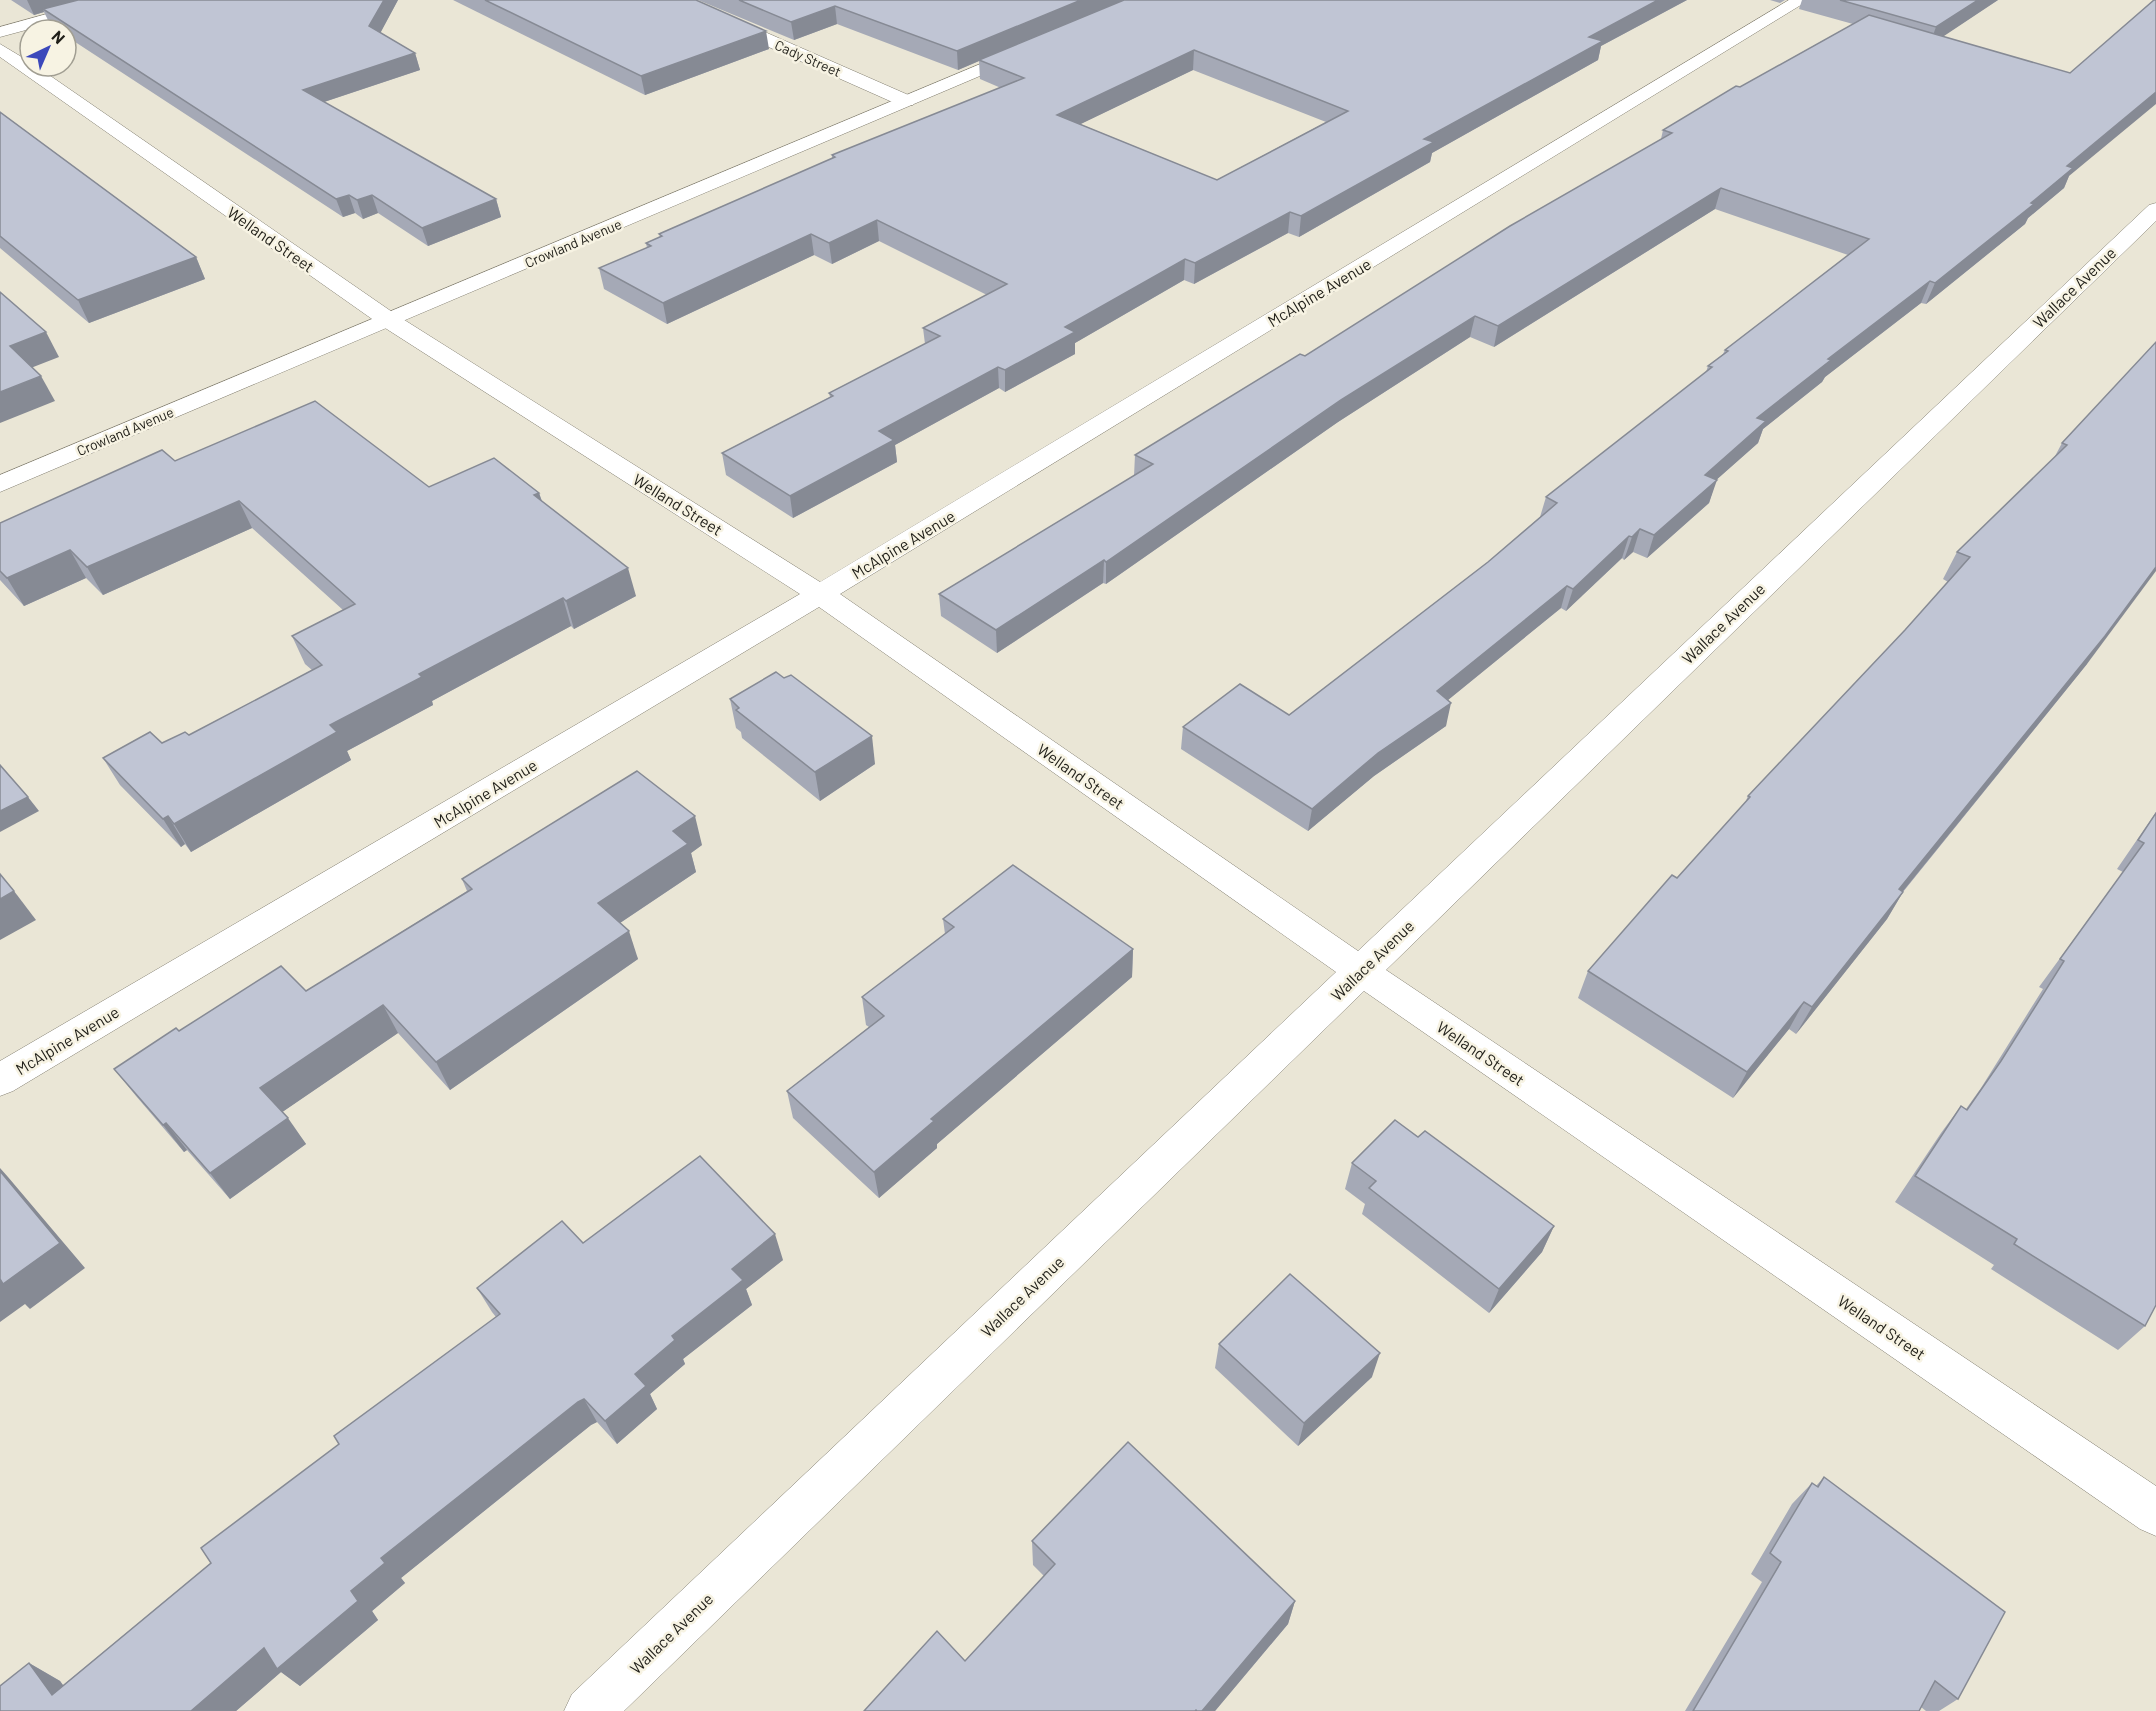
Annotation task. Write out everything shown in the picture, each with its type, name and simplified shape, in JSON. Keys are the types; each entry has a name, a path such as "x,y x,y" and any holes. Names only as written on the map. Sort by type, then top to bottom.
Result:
{"street":[{"path":"0,32 116,0"},
{"name":"Cady Street","path":"678,0 906,101"},
{"name":"McAlpine Avenue","path":"0,1080 820,594 1801,0"},
{"name":"Crowland Avenue","path":"0,484 1037,46"},
{"name":"Welland Street","path":"0,49 390,321 820,594 1361,971 2156,1513"},
{"name":"Wallace Avenue","path":"589,1711 2156,209"}],"building":[{"path":"78,0 384,0 369,26 415,53 303,90 496,199 422,228 372,195 357,200 349,195 336,199 78,32 78,18 57,18 43,9"},
{"path":"485,0 696,0 766,31 641,76"},
{"path":"739,0 1081,0 957,51 835,6 791,22"},
{"path":"1124,0 1658,0 1589,37 1603,41 1424,139 1434,142 1301,216 1290,212 1195,263 1185,259 1065,327 1075,332 1005,370 998,367 879,431 894,440 790,496 722,453 833,396 829,393 940,336 923,328 1007,284 877,220 829,243 811,234 663,303 599,268 651,246 646,243 662,236 659,234 835,157 832,155 1024,78 979,60","holes":["1194,50 1348,111 1217,180 1057,115"]},
{"path":"1840,0 1978,0 1936,27"},
{"path":"2156,0 2156,92 2067,166 2073,168 2031,203 2034,204 1935,283 1930,281 1828,359 1831,360 1757,418 1766,421 1705,475 1717,480 1654,535 1640,529 1632,537 1629,536 1573,589 1567,586 1437,691 1451,703 1378,753 1312,809 1183,727 1240,684 1289,715 1488,562 1557,503 1546,497 1712,367 1708,366 1728,351 1725,350 1869,239 1721,188 1498,326 1475,316 1341,400 1106,562 1104,560 996,630 939,594 1153,464 1135,455 1300,354 1305,356 1510,226 1672,133 1663,130 1736,86 1740,87 1869,15 2070,73"},
{"path":"0,112 196,257 78,300 0,236"},
{"path":"0,292 46,332 10,346 41,376 0,392"},
{"path":"2156,342 2156,567 2105,636 1899,889 1903,892 1812,1007 1804,1002 1747,1072 1588,971 1672,875 1677,878 1750,797 1748,796 1905,630 1970,557 1957,552 2067,445 2062,443"},
{"path":"315,401 429,487 494,458 539,493 534,495 628,568 566,601 563,598 419,674 422,677 330,725 337,732 174,824 168,816 163,819 103,758 150,732 162,743 185,732 189,735 322,665 292,636 355,604 239,501 87,567 70,550 7,578 0,571 0,523 162,450 175,461"},
{"path":"776,672 784,678 791,675 872,736 815,772 736,710 739,708 730,699"},
{"path":"0,765 28,797 0,811"},
{"path":"637,771 695,816 673,831 688,844 598,903 629,931 436,1062 383,1005 260,1088 288,1118 210,1173 166,1123 163,1125 114,1069 176,1028 179,1031 281,966 306,991 472,889 462,879"},
{"path":"2156,813 2156,1305 2145,1326 2014,1244 2017,1239 1915,1176 1961,1106 1967,1110 2001,1061 2064,961 2060,959 2144,843 2138,840"},
{"path":"1013,865 1133,949 931,1119 934,1121 874,1172 787,1091 884,1016 862,997 954,927 943,919"},
{"path":"0,874 14,891 0,899"},
{"path":"1395,1120 1418,1137 1425,1131 1554,1226 1499,1289 1369,1188 1376,1181 1352,1163"},
{"path":"700,1156 775,1234 732,1269 743,1280 672,1336 675,1340 635,1374 646,1386 605,1421 584,1399 578,1402 381,1558 385,1563 351,1591 358,1601 277,1669 264,1648 191,1711 0,1711 0,1686 29,1663 52,1695 211,1563 201,1548 339,1444 334,1436 500,1314 477,1288 562,1221 583,1243"},
{"path":"0,1171 60,1243 3,1284 0,1279"},
{"path":"1290,1274 1380,1353 1304,1423 1219,1344"},
{"path":"1128,1442 1295,1601 1202,1711 864,1711 937,1631 965,1661 1055,1564 1032,1541"},
{"path":"1824,1477 2005,1612 1958,1699 1935,1681 1919,1711 1693,1711 1781,1562 1770,1553 1812,1483 1818,1487"}]}
